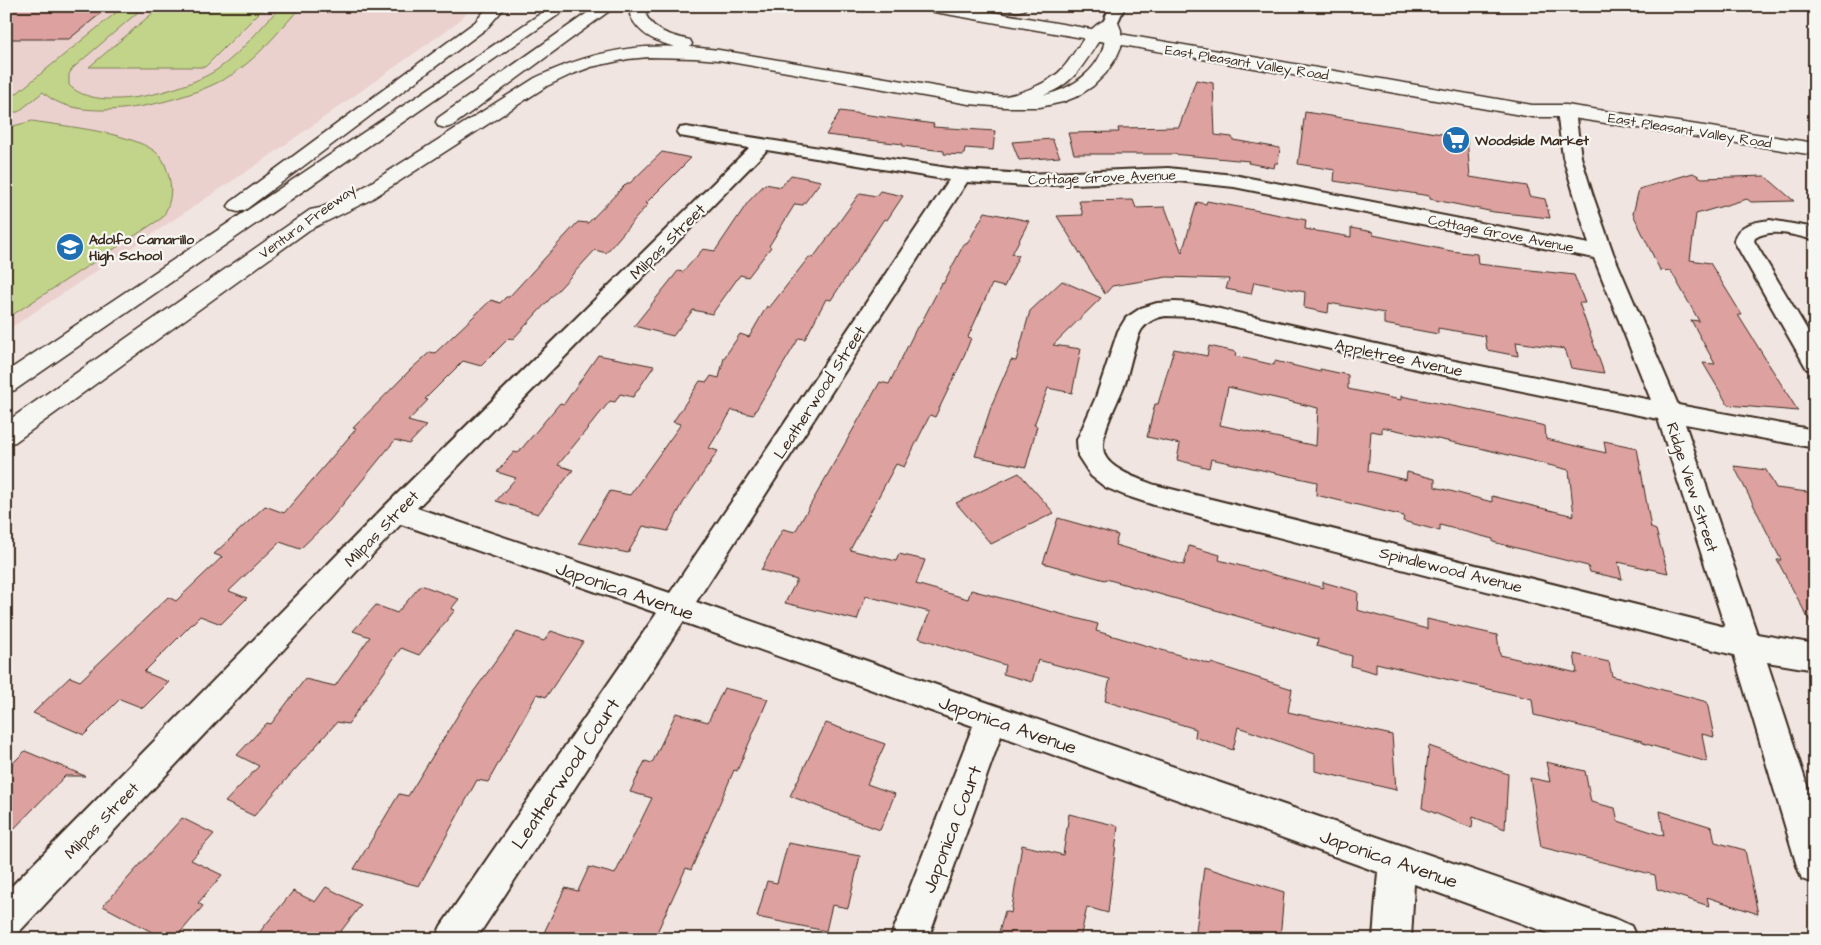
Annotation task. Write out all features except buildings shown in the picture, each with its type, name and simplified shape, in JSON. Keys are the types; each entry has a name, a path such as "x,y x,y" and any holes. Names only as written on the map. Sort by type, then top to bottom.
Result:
{"main road":[{"path":"6,382 481,25 498,6"},
{"name":"Ventura Freeway","path":"6,435 608,6"},
{"path":"640,6 638,15 646,29 664,38 719,55"},
{"name":"East Pleasant Valley Road","path":"929,6 1094,36 1113,31 1260,47"},
{"name":"East Pleasant Valley Road","path":"1016,6 1113,31 1532,111 1566,111 1815,149"},
{"name":"Ventura Freeway","path":"6,382 555,10"},
{"path":"302,225 363,196 541,82 585,62 628,52 680,50 719,55 946,96 983,100 1042,102 1061,97 1087,83 1101,67 1111,51 1113,31"},
{"path":"1010,101 1052,86 1068,74 1094,36"},
{"name":"East Pleasant Valley Road","path":"1386,69 1529,95 1566,111"}],"street":[{"path":"1113,31 1118,6"},
{"name":"Ridge View Street","path":"1566,111 1572,157 1583,196 1603,253 1669,414 1746,645 1815,866"},
{"name":"Cottage Grove Avenue","path":"686,132 961,176 1026,180 1142,174 1196,176 1234,181 1603,253"},
{"name":"Milpas Street","path":"6,919 396,512 763,144"},
{"name":"Leatherwood Street","path":"676,607 961,176"},
{"path":"1815,234 1781,228 1760,227 1750,230 1745,235 1744,241 1815,363"},
{"name":"Appletree Avenue","path":"1095,462 1091,453 1090,440 1108,396 1128,331 1134,322 1143,315 1158,310 1175,308 1193,310 1376,353 1669,414 1815,439"},
{"name":"Spindlewood Avenue","path":"1095,462 1114,479 1156,496 1207,507 1746,645 1815,657"},
{"name":"Japonica Avenue","path":"396,512 676,607 1618,939"},
{"name":"Leatherwood Court","path":"454,939 676,607"},
{"name":"Japonica Court","path":"909,939 992,718"},
{"path":"1392,939 1397,861"}],"shaded area":[{"name":"Adolfo Camarillo High School","path":"6,6 473,6 457,23 261,162 6,331"}],"green space":[{"path":"124,6 145,6 73,68 69,74 69,85 83,94 100,98 121,99 166,91 187,84 204,77 227,63 281,6 302,6 264,47 240,69 199,91 171,100 112,110 84,109 61,103 43,92 18,112 6,112 6,102"},
{"path":"161,6 266,6 205,67 89,67"},
{"path":"32,121 119,136 150,148 160,156 166,166 171,188 170,198 162,218 6,319 6,128"}],"place":[{"name":"Woodside Market","path":"1456,140"},
{"name":"Adolfo Camarillo High School","path":"70,247"}]}
